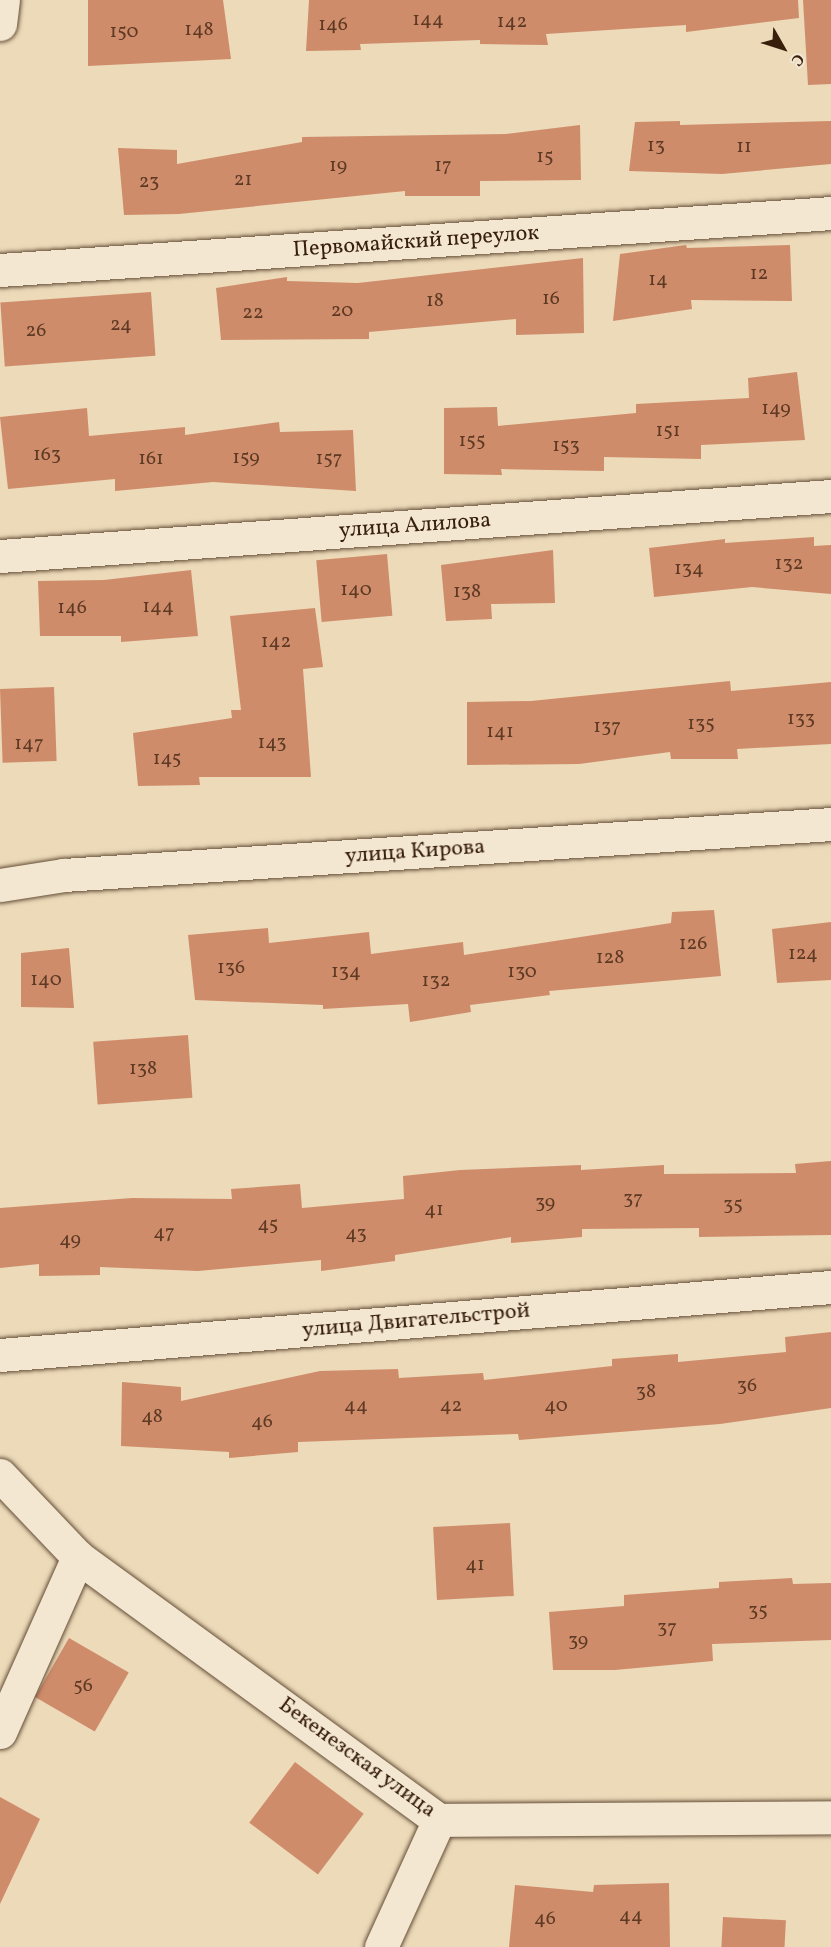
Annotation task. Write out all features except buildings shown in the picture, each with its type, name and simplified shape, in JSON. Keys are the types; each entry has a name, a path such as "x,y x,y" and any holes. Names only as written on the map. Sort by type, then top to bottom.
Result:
{"street":[{"path":"0,24 3,0"},
{"name":"Первомайский переулок","path":"0,270 831,213"},
{"name":"улица Алилова","path":"0,556 831,496"},
{"name":"улица Кирова","path":"0,885 64,875 831,824"},
{"name":"улица Двигательстрой","path":"0,1355 831,1287"},
{"name":"Бекенезская улица","path":"0,1475 78,1557 439,1820 831,1816"},
{"path":"0,1732 78,1557"},
{"path":"381,1947 439,1820"}]}
